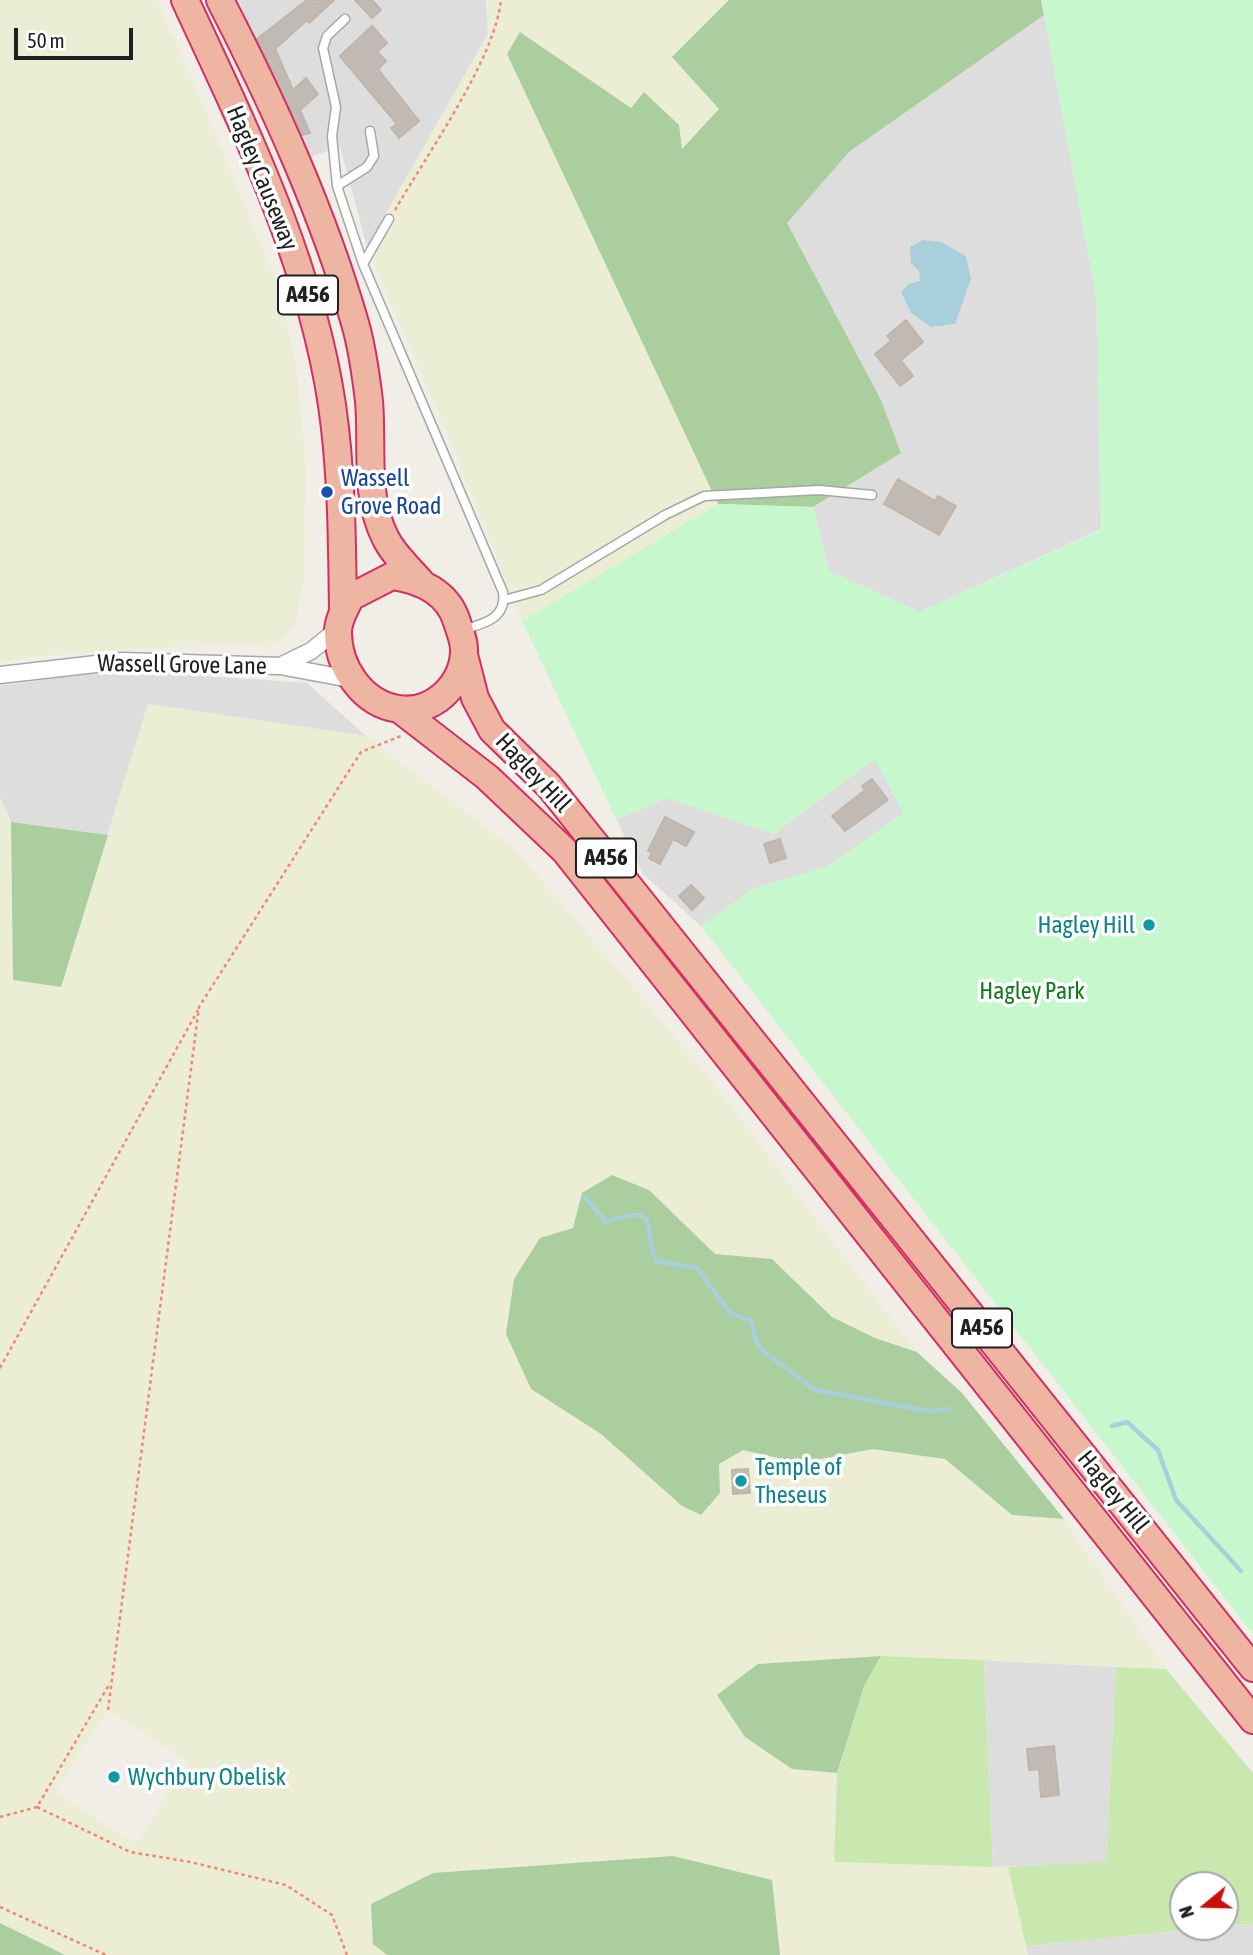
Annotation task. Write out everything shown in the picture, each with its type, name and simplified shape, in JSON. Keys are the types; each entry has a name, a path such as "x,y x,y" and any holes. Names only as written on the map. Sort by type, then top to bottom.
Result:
{"highway":[{"name":"Hagley Causeway","path":"186,0 245,132 305,286 332,404 341,506 340,621"},
{"name":"Hagley Causeway","path":"220,0 278,124 343,283 356,327 369,400 370,480 376,510 385,537 421,582"},
{"path":"392,576 421,582 437,592 455,614 462,643 452,687 441,699 426,706 399,709 374,701 351,679 340,621 351,597 379,581 392,576"},
{"name":"Hagley Hill","path":"462,643 475,698 492,730 549,786 1253,1668"},
{"name":"Hagley Hill","path":"399,709 487,777 564,850 1253,1720"}],"street":[{"name":"Wassell Grove Lane","path":"280,666 311,651 340,621"},
{"name":"Wassell Grove Lane","path":"0,675 122,661 280,666 351,679"}],"lane":[{"path":"345,19 327,36 323,48 336,107 332,136 337,186 363,264 504,600"},
{"path":"337,186 367,167 374,156 370,131"},
{"path":"363,264 389,219"},
{"path":"462,643 495,618 504,600 541,590 665,515 704,496 819,491 872,495"}],"path":[{"path":"389,219 481,61 498,23 501,0"},
{"path":"0,1368 199,1007 361,752 422,728"},
{"path":"108,1710 199,1007"},
{"path":"37,1807 112,1681"},
{"path":"0,1817 37,1807 130,1852 190,1861 286,1885 332,1915 347,1955"},
{"path":"0,1907 106,1955"}],"shaded area":[{"path":"239,0 486,0 488,34 367,247 340,146 306,159"},
{"path":"1044,15 1096,296 1101,529 920,612 829,571 813,507 901,453 881,400 786,223 849,152"},
{"path":"151,672 307,683 366,736 148,704 108,835 11,822 0,797 0,686 79,675"},
{"path":"875,758 904,813 827,867 755,888 701,926 643,874 616,819 668,798 774,834"},
{"path":"984,1660 1116,1667 1106,1863 993,1867"},
{"path":"1253,1924 1253,1955 1028,1955 1026,1946 1169,1932 1169,1941 1239,1941 1239,1925"}],"green space":[{"path":"0,0 157,0 200,97 279,288 297,371 306,469 304,580 295,626 274,646 230,644 66,653 0,662"},
{"path":"486,0 729,0 673,56 720,109 682,150 644,93 631,108 521,32 507,54 718,504 522,621 451,443 367,247 488,34"},
{"path":"729,0 1041,0 1044,15 849,152 787,223 881,400 901,453 813,507 718,504 507,54 520,32 631,108 644,92 679,125 682,149 719,109 672,57"},
{"name":"Hagley Park","path":"1041,0 1253,0 1253,1634 701,926 755,888 827,867 903,813 875,759 774,834 668,798 616,819 522,621 718,504 813,507 829,571 920,612 1101,530 1096,296"},
{"path":"148,704 366,736 517,851 705,1072 917,1352 875,1338 832,1317 772,1259 715,1254 649,1190 582,1193 573,1228 540,1238 531,1389 601,1434 682,1506 720,1493 719,1464 743,1449 800,1463 873,1449 945,1459 1012,1515 1064,1519 1166,1669 881,1656 758,1664 792,1769 837,1773 834,1862 1008,1867 1028,1955 65,1955 0,1923 0,797 11,822 13,980 60,987","holes":["108,1710 188,1762 136,1844 55,1792"]},
{"path":"11,822 108,835 61,987 13,980"},
{"path":"612,1175 649,1190 715,1254 772,1259 832,1317 875,1338 917,1352 962,1393 1064,1519 1012,1515 945,1459 873,1449 800,1463 743,1450 719,1464 720,1493 701,1515 682,1506 601,1434 531,1389 506,1334 514,1279 540,1238 573,1228 582,1193"},
{"path":"881,1656 984,1660 993,1867 834,1862 837,1773 864,1686"},
{"path":"881,1656 864,1686 837,1773 792,1769 745,1737 717,1695 758,1664"},
{"path":"1116,1667 1166,1669 1253,1773 1253,1924 1239,1925 1239,1871 1169,1871 1169,1932 1026,1946 1008,1867 1106,1862"},
{"path":"673,1856 772,1880 780,1955 387,1955 373,1944 371,1904 433,1873"},
{"path":"0,1923 65,1955 0,1955"}],"water":[{"path":"923,240 941,242 966,256 971,279 955,324 931,327 911,313 901,292 909,284 920,281 919,271 911,263 910,247"}],"building":[{"path":"307,0 334,0 275,49 293,90 306,78 318,94 300,110 310,133 302,135 257,39"},
{"path":"355,0 372,0 381,10 372,18"},
{"path":"372,26 387,43 377,52 386,61 378,69 419,121 399,138 391,128 397,124 340,56"},
{"path":"906,320 923,342 901,360 913,376 900,386 875,354 891,341 887,336"},
{"path":"898,479 935,501 938,496 956,506 939,535 884,504"},
{"path":"872,779 888,800 845,831 832,816 865,790 862,786"},
{"path":"665,817 694,832 686,846 673,839 660,864 649,858 652,853 648,851"},
{"path":"780,839 786,858 770,863 764,844"},
{"path":"691,885 704,898 692,910 679,896"},
{"name":"Temple of Theseus","path":"748,1469 750,1493 733,1494 732,1470"},
{"path":"1054,1746 1059,1795 1041,1797 1039,1769 1029,1770 1027,1749"}],"waterway":[{"path":"585,1197 606,1222 624,1216 643,1216 647,1221 656,1261 697,1268 731,1314 751,1321 757,1343 766,1353 815,1390 928,1411 949,1409"},
{"path":"1112,1426 1127,1422 1158,1450 1176,1500 1241,1571"}],"place":[{"name":"Wassell Grove Road","path":"327,492"},
{"name":"Hagley Hill","path":"1149,925"},
{"name":"Temple of Theseus","path":"741,1481"},
{"name":"Wychbury Obelisk","path":"114,1777"}]}
